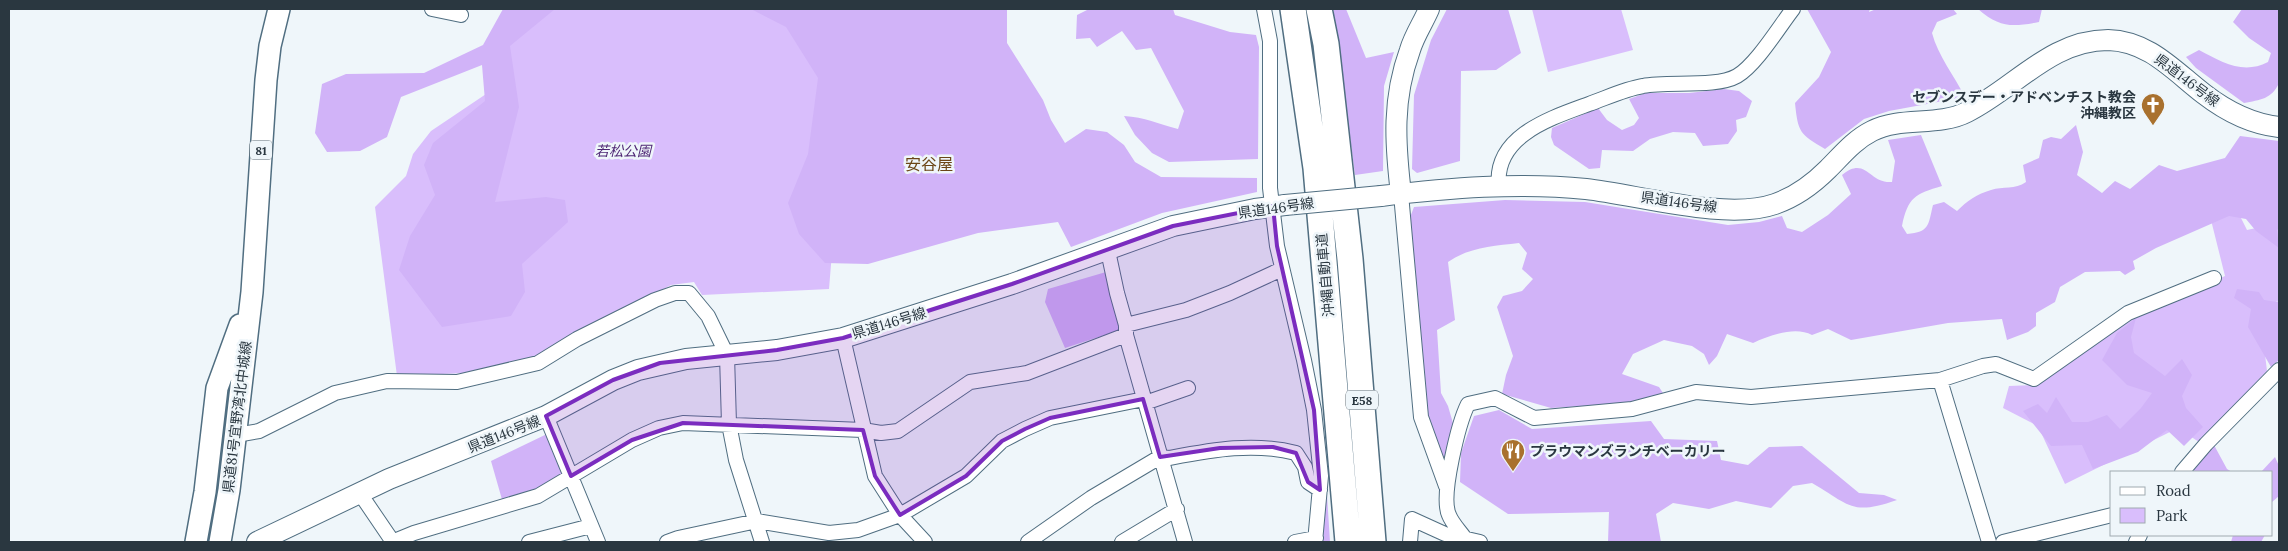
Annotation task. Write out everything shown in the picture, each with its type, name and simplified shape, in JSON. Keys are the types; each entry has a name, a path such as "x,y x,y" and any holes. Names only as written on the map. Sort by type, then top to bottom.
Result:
{"highway":[{"name":"沖縄自動車道","path":"1293,9 1316,168 1348,542"},
{"name":"沖縄自動車道","path":"1319,9 1326,44 1350,259 1373,542"}],"main road":[{"name":"県道81号宜野湾北中城線","path":"220,542 236,435 252,292 266,80 270,46 279,9"},
{"path":"1391,195 1399,86 1410,49 1429,9"},
{"name":"県道146号線","path":"257,542 359,492 546,416 612,380 638,370 686,359 813,345 843,338 1108,251 1173,226 1279,205 1499,186 1585,189 1710,208 1757,209 1776,204 1811,184 1857,140 1872,130 1889,124 1946,118 1966,113 2053,54 2091,41 2111,40 2128,42 2150,51 2219,105 2244,118 2279,127"},
{"name":"県道81号宜野湾北中城線","path":"196,542 205,492 218,388 252,292"}],"street":[{"path":"432,9 461,15"},
{"path":"1264,9 1270,41 1271,108 1269,162 1279,205 1282,269 1314,410 1321,476 1315,540 1295,542"},
{"path":"1499,186 1497,173 1501,161 1508,150 1523,135 1546,120 1642,86 1718,82 1736,77 1750,65 1793,9"},
{"path":"1391,195 1421,417 1446,487 1448,514 1464,537"},
{"path":"1108,251 1116,293 1144,401 1177,509 1185,542"},
{"path":"359,492 393,542 414,533 538,496 632,440 659,428 683,422 863,430 881,433 898,431 970,382 1027,373 1126,330 1230,293 1282,269"},
{"path":"1446,487 1462,416 1468,404 1495,398 1534,418 1632,409 1696,392 1751,397 1940,380 1996,364 2034,378 2128,313 2214,278"},
{"path":"236,435 259,431 335,393 387,381 457,382 538,363 576,339 654,300 675,293 689,293 708,316 727,355 729,424 736,460 757,520 762,542"},
{"path":"843,338 875,476 900,515 925,542"},
{"path":"2183,471 2206,444 2279,370"},
{"path":"1940,380 1989,542"},
{"path":"666,542 757,520 829,533 858,530 900,515 966,476 1002,441 1050,418 1144,401 1188,388"},
{"path":"546,416 598,542"},
{"path":"1028,542 1090,498 1160,457 1169,458 1220,448 1273,447 1296,453 1305,467 1308,482 1320,490"},
{"path":"1122,542 1177,509"},
{"path":"2003,542 2110,515"},
{"path":"1410,542 1412,520 1446,534 1480,542"},
{"path":"529,542 591,526"}],"highlighted area":[{"path":"1273,206 1277,246 1314,410 1320,490 1308,482 1296,453 1273,447 1220,448 1160,457 1143,399 1050,418 1025,429 1002,441 966,476 900,515 875,476 863,430 683,423 632,440 571,476 546,416 613,380 660,363 777,350 843,338 1012,284 1173,226"}],"green space":[{"name":"若松公園","path":"541,9 852,9 829,289 702,295 694,282 671,285 572,338 554,356 465,373 397,376 375,207 406,176 413,154 431,131 495,88 500,42"},
{"path":"1532,9 1621,9 1633,50 1548,72"},
{"path":"2238,212 2247,230 2279,223 2279,300 2260,313 2267,371 2199,442 2178,428 2065,484 2038,426 2003,408 2009,386 2034,385 2139,315 2225,276 2211,220"}],"shaded area":[{"path":"503,9 555,9 510,46 519,107 495,202 546,197 565,200 568,222 522,264 525,292 511,316 442,327 399,270 410,236 435,195 424,165 433,143 485,101 482,65 401,97 387,137 360,151 327,152 315,133 322,84 346,74 424,73 483,45"},
{"path":"751,9 1007,9 1007,43 1043,100 1051,120 1065,143 1086,129 1107,132 1124,145 1135,162 1161,177 1257,178 1257,192 1162,213 1071,247 1058,222 978,233 868,264 825,263 799,234 788,203 808,154 818,78 786,27"},
{"path":"1089,9 1173,9 1175,15 1230,32 1256,35 1259,47 1258,159 1169,162 1152,153 1135,135 1124,116 1145,119 1178,129 1184,111 1151,48 1136,50 1122,31 1097,47 1090,38 1076,39 1077,15"},
{"path":"1333,9 1346,9 1366,58 1394,52 1384,86 1383,171 1355,175"},
{"path":"1447,9 1508,9 1521,53 1496,70 1461,71 1460,161 1417,173 1412,169 1414,95 1431,40"},
{"path":"1807,9 1870,9 1869,12 1876,9 1953,9 1957,14 1937,22 1932,33 1942,58 1965,97 1889,111 1864,119 1825,149 1805,136 1797,121 1795,103 1819,77 1831,52"},
{"path":"1978,9 2042,9 2039,22 2014,25 1993,20"},
{"path":"2242,9 2279,9 2279,83 2269,96 2244,103 2196,68 2186,57 2199,50 2224,62 2241,67 2259,66 2268,62 2271,53 2249,38 2233,22"},
{"path":"1724,89 1739,91 1752,101 1746,117 1736,120 1737,131 1728,144 1703,146 1695,133 1673,132 1650,139 1633,151 1602,150 1600,168 1589,169 1554,145 1551,137 1552,128 1598,108 1607,120 1622,130 1634,125 1639,118 1629,99 1646,93 1689,93"},
{"path":"2076,125 2083,152 2077,175 2102,193 2115,181 2130,189 2159,165 2177,171 2225,158 2240,136 2279,141 2279,228 2277,230 2279,248 2256,231 2246,219 2229,216 2156,248 2133,261 2135,269 2125,275 2120,271 2085,272 2060,287 2055,302 2036,313 2036,326 2028,332 2007,340 2002,319 1948,323 1851,340 1828,329 1812,335 1806,332 1791,331 1767,337 1753,343 1727,334 1717,356 1709,365 1704,354 1692,346 1664,340 1633,354 1622,374 1659,387 1663,393 1632,403 1551,408 1502,394 1513,356 1497,307 1503,296 1522,291 1533,279 1522,269 1527,253 1519,243 1473,250 1448,262 1455,320 1437,330 1441,393 1448,406 1455,430 1448,458 1440,456 1425,416 1409,220 1414,207 1505,200 1585,202 1728,225 1759,222 1782,216 1787,228 1802,232 1828,215 1851,194 1842,175 1857,168 1878,179 1892,182 1895,161 1888,140 1921,135 1942,186 1919,195 1910,203 1902,226 1907,234 1920,231 1927,226 1933,205 1944,202 1957,211 1968,201 1981,194 1995,189 2018,186 2026,182 2023,165 2039,158 2043,140 2051,137 2061,139"},
{"path":"1106,272 1120,330 1065,348 1045,302 1048,289"},
{"path":"2237,289 2259,292 2264,300 2277,302 2279,300 2279,360 2271,367 2248,327 2251,309 2234,298"},
{"path":"2136,318 2131,337 2134,353 2165,376 2182,359 2192,375 2182,396 2186,408 2203,427 2184,446 2167,430 2138,452 2093,469 2082,445 2051,446 2023,411 2038,404 2047,413 2056,397 2072,422 2088,422 2107,415 2120,429 2141,408 2152,393 2127,385 2102,360 2117,333"},
{"path":"1499,410 1532,429 1651,421 1664,439 1717,441 1721,460 1748,465 1769,447 1802,446 1859,493 1884,495 1897,500 1870,507 1852,506 1812,483 1793,486 1771,508 1736,501 1709,509 1673,503 1656,514 1661,542 1608,542 1609,512 1508,514 1460,482 1461,453 1474,416"},
{"path":"549,433 568,475 537,494 503,503 491,461"},
{"path":"2214,445 2227,469 2230,471 2194,471 2193,469"},
{"path":"2275,457 2279,466 2279,496 2273,501 2273,471 2262,471"},
{"path":"1327,495 1330,542 1321,542"},
{"path":"2233,536 2264,536 2261,542 2231,542"}],"place":[{"name":"セブンスデー・アドベンチスト教会 沖縄教区","path":"2153,126"},
{"name":"プラウマンズランチベーカリー","path":"1513,472"}],"district":[{"name":"安谷屋","path":"929,164"}]}
